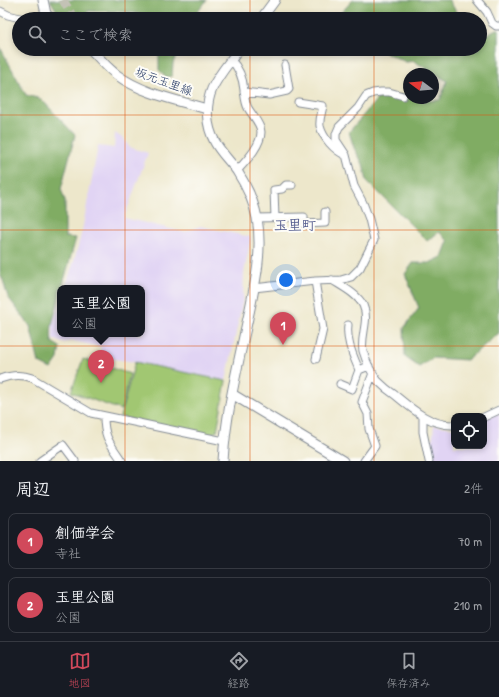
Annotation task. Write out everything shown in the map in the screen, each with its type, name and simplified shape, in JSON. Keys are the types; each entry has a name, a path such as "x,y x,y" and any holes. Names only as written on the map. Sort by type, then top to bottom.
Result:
{"street":[{"path":"43,0 46,12"},
{"path":"266,12 275,0"},
{"path":"477,0 487,12 492,24 499,26"},
{"path":"0,11 12,16"},
{"name":"坂元玉里線","path":"98,56 117,75 140,87 156,94 207,109"},
{"path":"223,461 228,414 254,288 259,242 257,218 248,191 237,171 215,143 209,126 207,109 212,89 234,56"},
{"path":"231,60 238,68 247,107 260,127 261,132 252,153 237,171"},
{"path":"244,92 269,95 287,91 289,89 285,65"},
{"path":"254,288 351,278 360,268 374,240 369,219 354,186 346,155 336,140 336,134 339,127 358,108 366,96 381,92 389,92 403,96"},
{"path":"298,102 323,106 320,125 322,130 332,146 339,152 346,155"},
{"path":"275,218 274,190 282,189 286,185 292,185"},
{"path":"257,218 304,217 304,224 325,223 325,212"},
{"path":"332,280 355,295 364,306 365,315 363,350 369,366 378,382 423,417 451,425"},
{"path":"315,281 323,329 316,359"},
{"path":"340,384 352,388 359,370 349,346 347,331 348,325"},
{"path":"359,370 369,366"},
{"path":"364,461 375,446 369,429 368,414 362,402 373,373"},
{"path":"0,379 24,375 91,413 104,417 224,441"},
{"path":"232,394 343,461"},
{"path":"487,416 499,410"},
{"path":"104,417 106,437 122,461"},
{"path":"423,417 423,432 429,461"},
{"path":"40,461 63,445 75,461"}],"shaded area":[{"path":"115,133 125,140 129,147 148,153 124,218 184,232 200,226 251,237 244,273 243,299 226,381 135,362 99,357 101,347 73,341 62,343 53,339 53,323 57,311 57,337 145,337 145,285 66,285 82,231 98,146 114,148"},
{"path":"499,413 499,461 433,461 431,452 434,425 451,428 451,449 487,449 487,417"}],"green space":[{"path":"50,0 207,0 198,12 58,12"},
{"path":"353,0 449,0 457,12 342,12"},
{"path":"496,29 499,29 499,333 467,360 433,358 419,367 405,357 404,328 419,308 405,274 413,263 429,263 442,257 448,241 439,232 427,241 367,181 363,164 354,148 349,132 377,99 401,95 403,96 403,104 439,104 439,100 447,81 439,76 439,68 426,68 414,61 406,62 393,56 487,56 487,34"},
{"path":"0,47 26,95 41,99 75,135 61,189 65,201 65,237 76,238 63,285 57,285 57,306 51,335 52,342 60,347 58,359 51,369 39,363 30,326 8,297 0,274"},
{"path":"159,56 176,56 173,63 172,76 166,77 159,70"},
{"path":"83,359 130,374 121,410 71,392"},
{"path":"135,362 226,381 217,431 209,435 120,417"}],"tunnel":[{"path":"63,0 70,12"}],"place":[{"name":"創価学会","path":"283,345"},
{"name":"玉里公園","path":"101,383"}],"district":[{"name":"玉里町","path":"295,224"}]}
